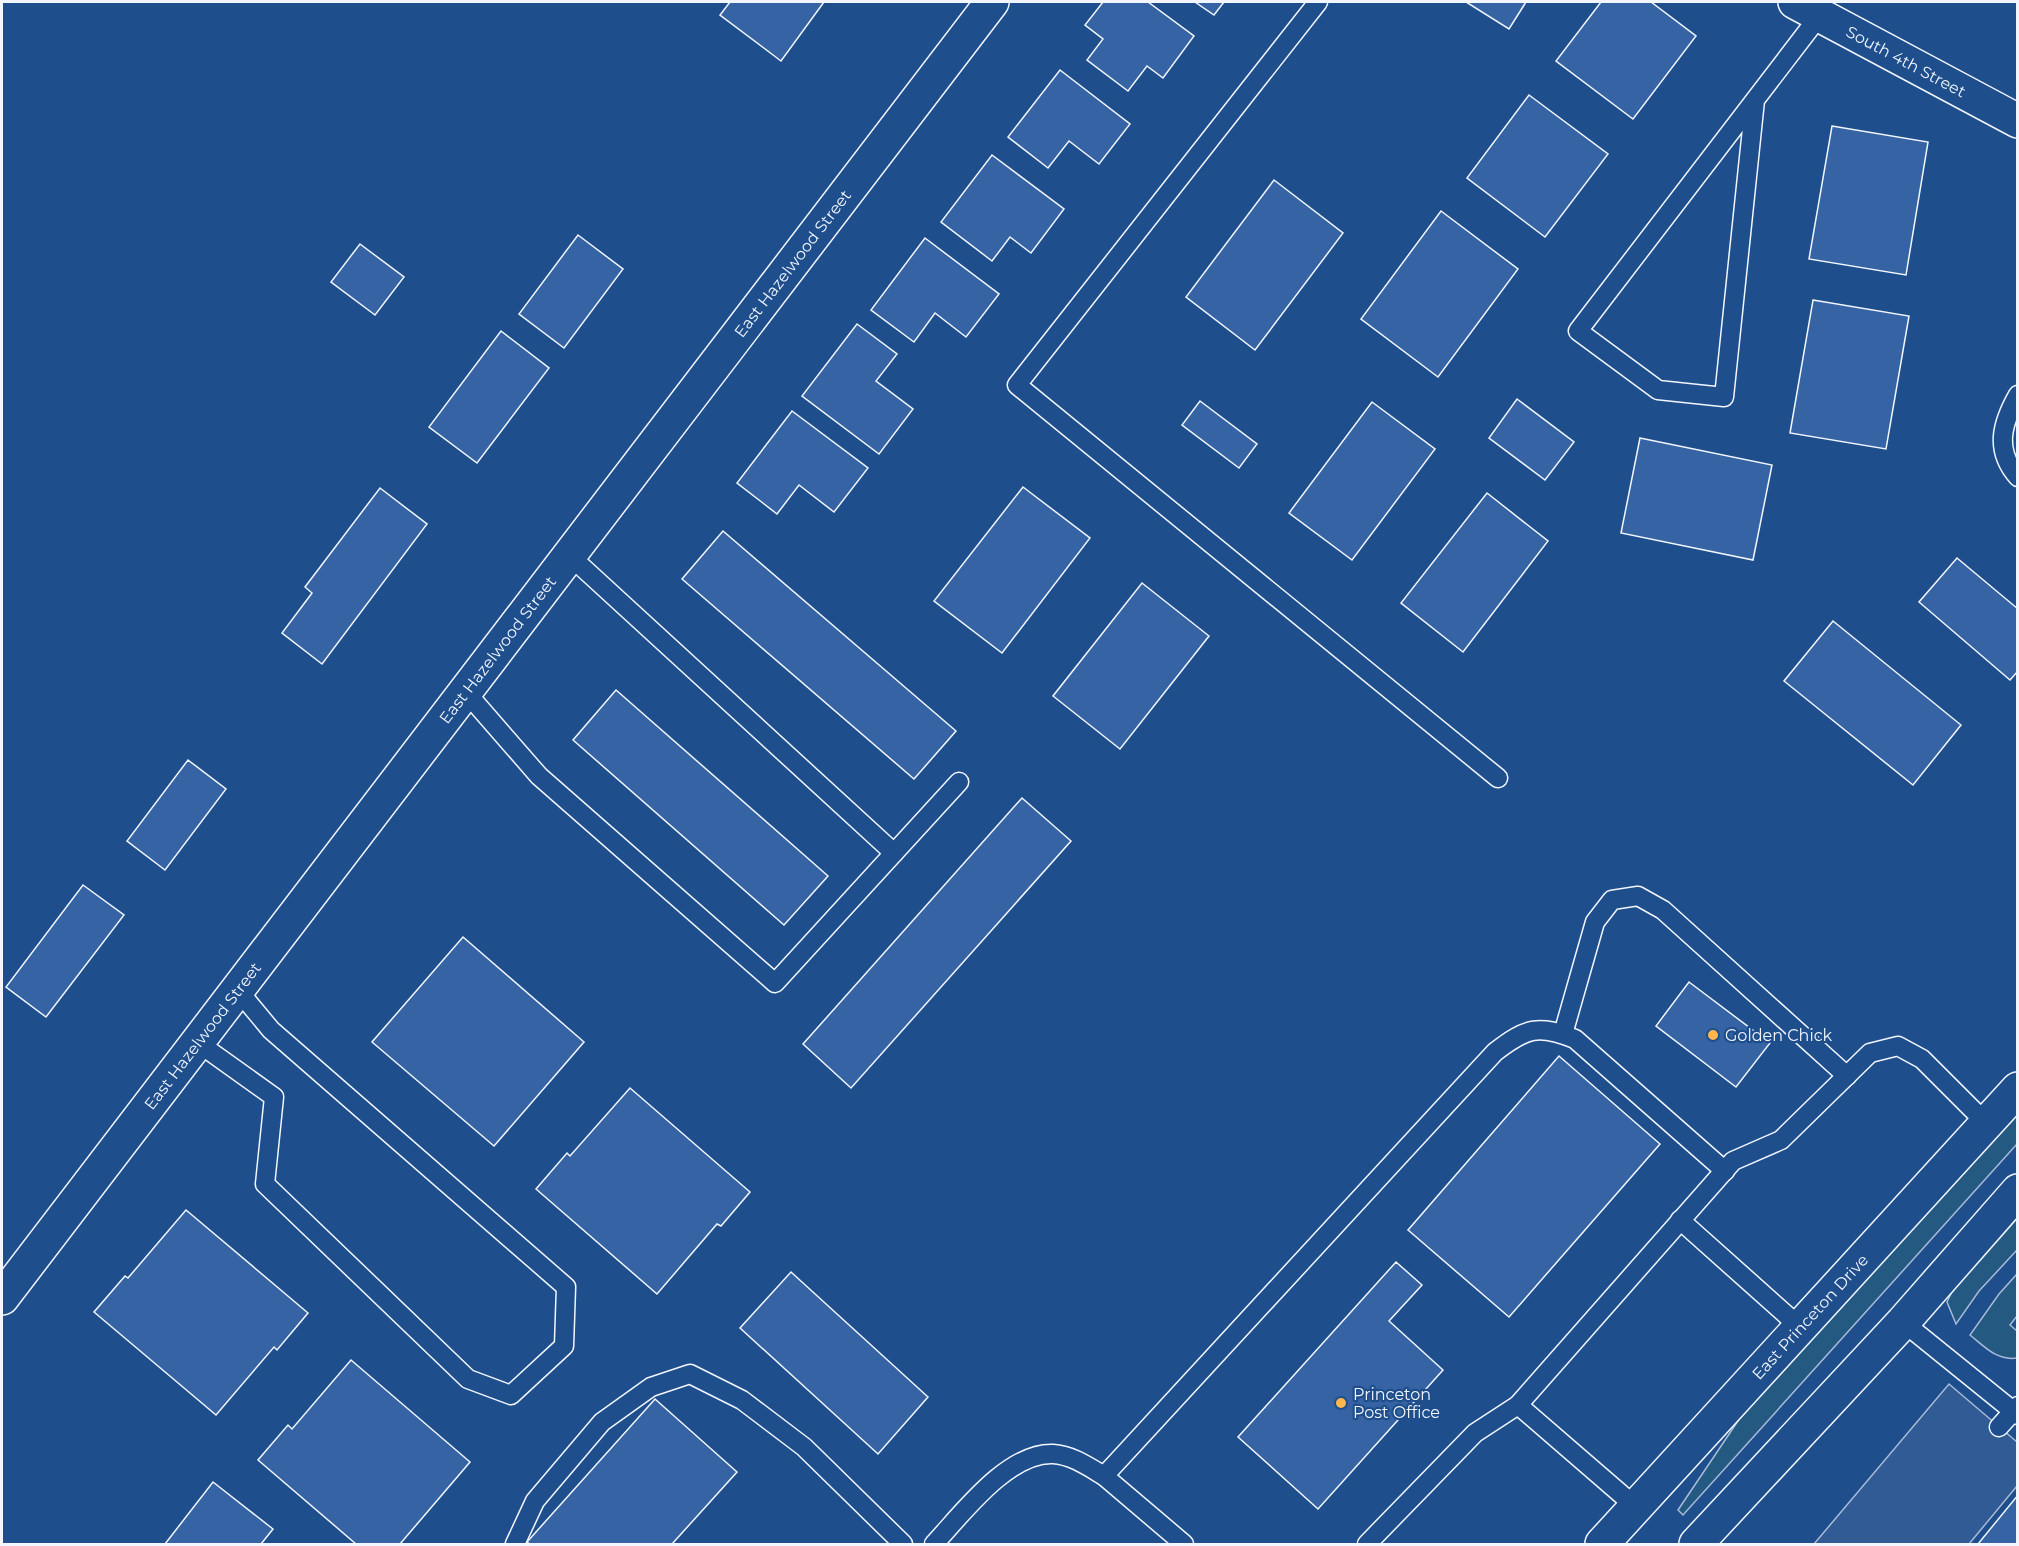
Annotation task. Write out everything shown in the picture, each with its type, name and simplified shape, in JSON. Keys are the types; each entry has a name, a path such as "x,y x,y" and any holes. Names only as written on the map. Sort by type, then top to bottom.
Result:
{"main road":[{"name":"East Hazelwood Street","path":"2,1298 992,2"},
{"name":"South 4th Street","path":"1808,8 2018,121"},
{"name":"East Princeton Drive","path":"1602,1545 2018,1089"},
{"path":"1696,1545 1903,1322 2018,1191"}],"lane":[{"path":"1318,2 1017,385 1498,778"},
{"path":"1755,100 1724,397 1658,390 1578,331 1755,100 1808,8"},
{"path":"2018,396 2001,430 2004,453 2018,477"},
{"path":"568,555 894,853"},
{"path":"465,691 539,776 775,983 959,782"},
{"path":"1563,1034 1595,922 1612,900 1638,896 1663,910 1847,1076"},
{"path":"197,1042 274,1097 265,1184 468,1379 512,1395 564,1346 566,1287 271,1030 237,989"},
{"path":"1104,1476 1495,1052 1518,1034 1550,1029 1575,1040 1725,1171"},
{"path":"1367,1545 1475,1433 1518,1405 1733,1161 1781,1140 1870,1053 1898,1046 1922,1059 1986,1123"},
{"path":"1680,1221 1801,1328"},
{"path":"1903,1322 2016,1411 2000,1426"},
{"path":"515,1545 535,1501 602,1422 651,1387 690,1374 742,1400 804,1447 903,1545"},
{"path":"1518,1405 1635,1507"},
{"path":"934,1545 988,1485 1029,1458 1053,1454 1073,1458 1104,1476 1184,1545"}],"shaded area":[{"path":"2017,1105 2017,1144 1683,1515 1678,1510 1748,1406"},
{"path":"2017,1217 2017,1250 1979,1291 1956,1324 1947,1302 1954,1287"},
{"path":"2017,1274 2017,1316 2010,1325 2017,1331 2017,1358 2010,1358 1997,1355 1970,1335 1999,1294"},
{"path":"1949,1384 2017,1442 2017,1486 1969,1544 1814,1544"}],"building":[{"path":"730,2 824,2 781,61 720,15"},
{"path":"1103,2 1148,2 1194,36 1163,78 1147,66 1128,91 1087,60 1103,39 1085,25"},
{"path":"1195,2 1224,2 1214,15"},
{"path":"1466,2 1526,2 1509,29"},
{"path":"1601,2 1651,2 1696,36 1633,119 1556,61"},
{"path":"1060,70 1130,124 1099,164 1069,141 1048,168 1008,137"},
{"path":"1529,95 1608,154 1545,237 1467,178"},
{"path":"1832,126 1928,142 1906,275 1809,259"},
{"path":"992,155 1064,209 1031,253 1010,237 992,261 941,222"},
{"path":"1274,180 1343,233 1255,350 1186,297"},
{"path":"1441,211 1518,269 1438,377 1361,319"},
{"path":"578,235 623,269 564,348 519,314"},
{"path":"925,238 999,294 966,337 935,313 914,342 871,310"},
{"path":"360,244 404,277 375,315 331,282"},
{"path":"1813,300 1909,316 1886,449 1790,433"},
{"path":"857,324 897,354 876,381 913,409 879,454 802,396"},
{"path":"501,331 549,368 477,463 429,427"},
{"path":"1517,399 1574,442 1545,480 1489,438"},
{"path":"1200,401 1257,444 1239,468 1182,425"},
{"path":"1372,402 1435,449 1352,560 1289,513"},
{"path":"792,411 868,468 834,512 799,485 777,514 737,483"},
{"path":"1640,438 1772,465 1753,560 1621,533"},
{"path":"1023,487 1090,538 1002,653 934,601"},
{"path":"380,488 427,524 322,664 282,633 312,593 305,587"},
{"path":"1487,493 1548,541 1463,652 1401,603"},
{"path":"723,531 956,731 914,779 682,579"},
{"path":"1957,558 2018,609 2018,671 2010,680 1919,602"},
{"path":"1142,583 1209,636 1120,749 1053,696"},
{"path":"1833,621 1961,725 1913,785 1784,681"},
{"path":"616,690 828,876 784,925 573,740"},
{"path":"188,760 226,789 165,870 127,841"},
{"path":"1022,798 1071,841 851,1088 803,1044"},
{"path":"83,885 124,915 46,1017 6,987"},
{"path":"463,937 584,1042 494,1146 372,1042"},
{"name":"Golden Chick","path":"1689,982 1770,1043 1736,1087 1656,1026"},
{"path":"1559,1056 1660,1144 1509,1317 1408,1230"},
{"path":"630,1088 750,1192 721,1226 717,1224 657,1294 536,1189 567,1153 570,1156"},
{"path":"186,1210 308,1313 277,1350 274,1347 216,1415 94,1312 125,1276 128,1278"},
{"name":"Princeton Post Office","path":"1396,1262 1422,1285 1389,1321 1443,1370 1318,1509 1238,1437"},
{"path":"791,1272 928,1397 878,1454 740,1328"},
{"path":"351,1360 470,1462 400,1544 356,1544 258,1460 288,1425 292,1429"},
{"path":"655,1399 737,1472 672,1544 530,1544 527,1542"},
{"path":"213,1482 273,1529 261,1544 165,1544"},
{"path":"2018,1495 2018,1544 1978,1544"}],"place":[{"name":"Golden Chick","path":"1713,1035"},
{"name":"Princeton Post Office","path":"1341,1403"}]}
